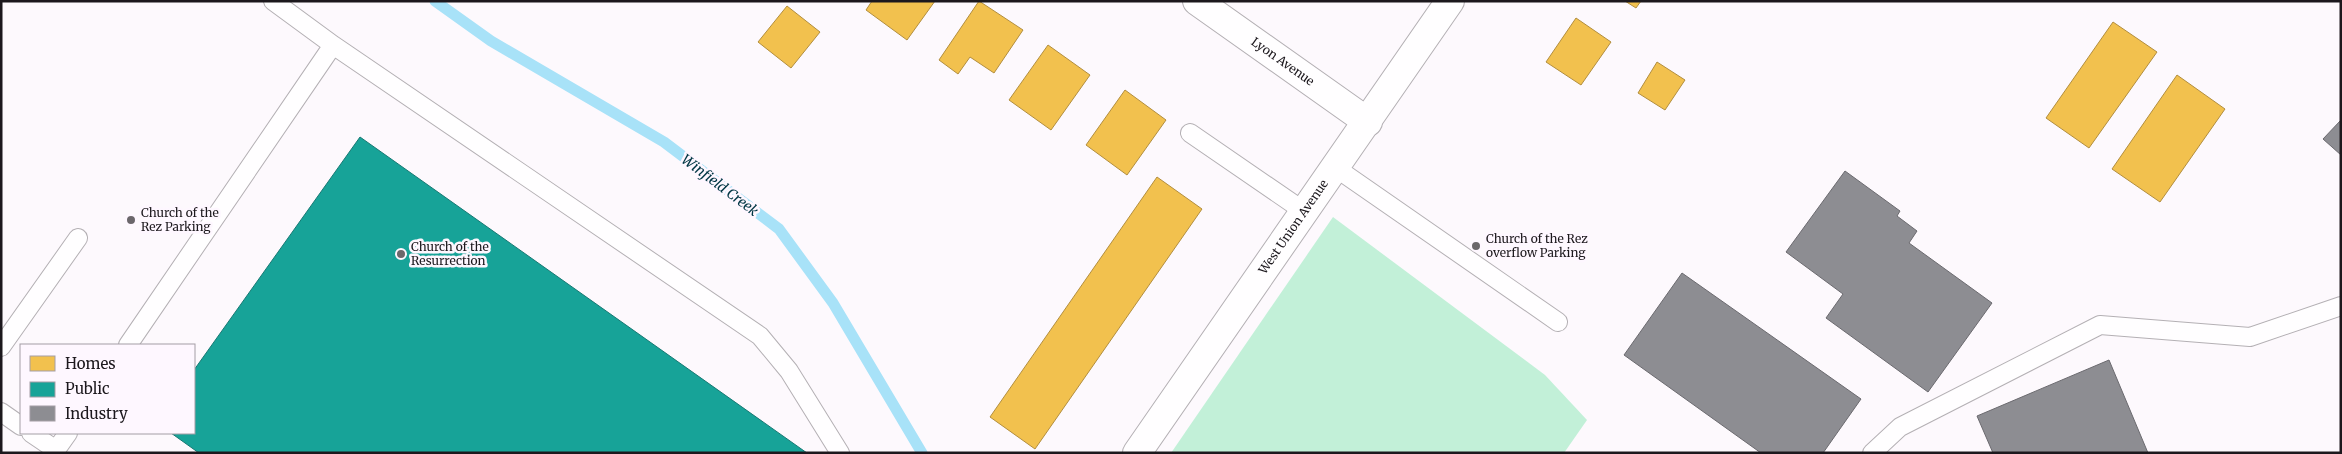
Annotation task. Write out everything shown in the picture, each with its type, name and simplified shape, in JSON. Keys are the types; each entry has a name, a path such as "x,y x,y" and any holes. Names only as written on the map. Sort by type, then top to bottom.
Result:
{"street":[{"name":"Lyon Avenue","path":"1197,1 1368,122"},
{"name":"West Union Avenue","path":"1137,453 1450,1"}],"lane":[{"path":"273,1 333,46 760,336 789,370 840,453"},
{"path":"129,344 333,46"},
{"path":"1190,133 1305,212"},
{"path":"1336,168 1558,322"},
{"path":"1,347 78,238"},
{"path":"1872,453 1900,427 2100,325 2250,336 2341,306"},
{"path":"1,412 20,425"},
{"path":"32,434 58,451 67,434"}],"green space":[{"path":"1333,217 1545,375 1587,420 1564,453 1171,453"}],"building: Homes":[{"path":"872,1 935,1 907,40 866,10"},
{"path":"979,1 1023,30 994,73 970,57 958,74 939,60"},
{"path":"1625,1 1641,1 1636,8"},
{"path":"787,6 820,32 791,68 758,42"},
{"path":"1576,18 1611,42 1581,85 1546,62"},
{"path":"2113,22 2157,52 2089,148 2046,118"},
{"path":"1048,45 1090,75 1051,130 1009,100"},
{"path":"1657,62 1685,80 1665,110 1638,93"},
{"path":"2177,75 2225,109 2160,202 2112,169"},
{"path":"1125,90 1166,120 1127,175 1086,145"},
{"path":"1157,177 1202,209 1035,449 990,417"}],"building: Public":[{"name":"Church of the Resurrection","path":"360,137 807,453 199,453 172,434 195,434 195,369"}],"building: Industry":[{"path":"2341,120 2341,155 2323,139"},
{"path":"1845,171 1900,211 1897,216 1917,231 1909,243 1992,303 1928,392 1826,318 1843,294 1786,252"},
{"path":"1682,273 1861,399 1823,453 1761,453 1624,355"},
{"path":"2109,360 2148,453 1993,453 1977,416"}],"waterway":[{"name":"Winfield Creek","path":"435,1 491,41 664,142 779,229 833,303 922,453"}],"place":[{"name":"Church of the Rez Parking","path":"131,220"},
{"name":"Church of the Rez overflow Parking","path":"1476,246"},
{"name":"Church of the Resurrection","path":"401,254"}]}
